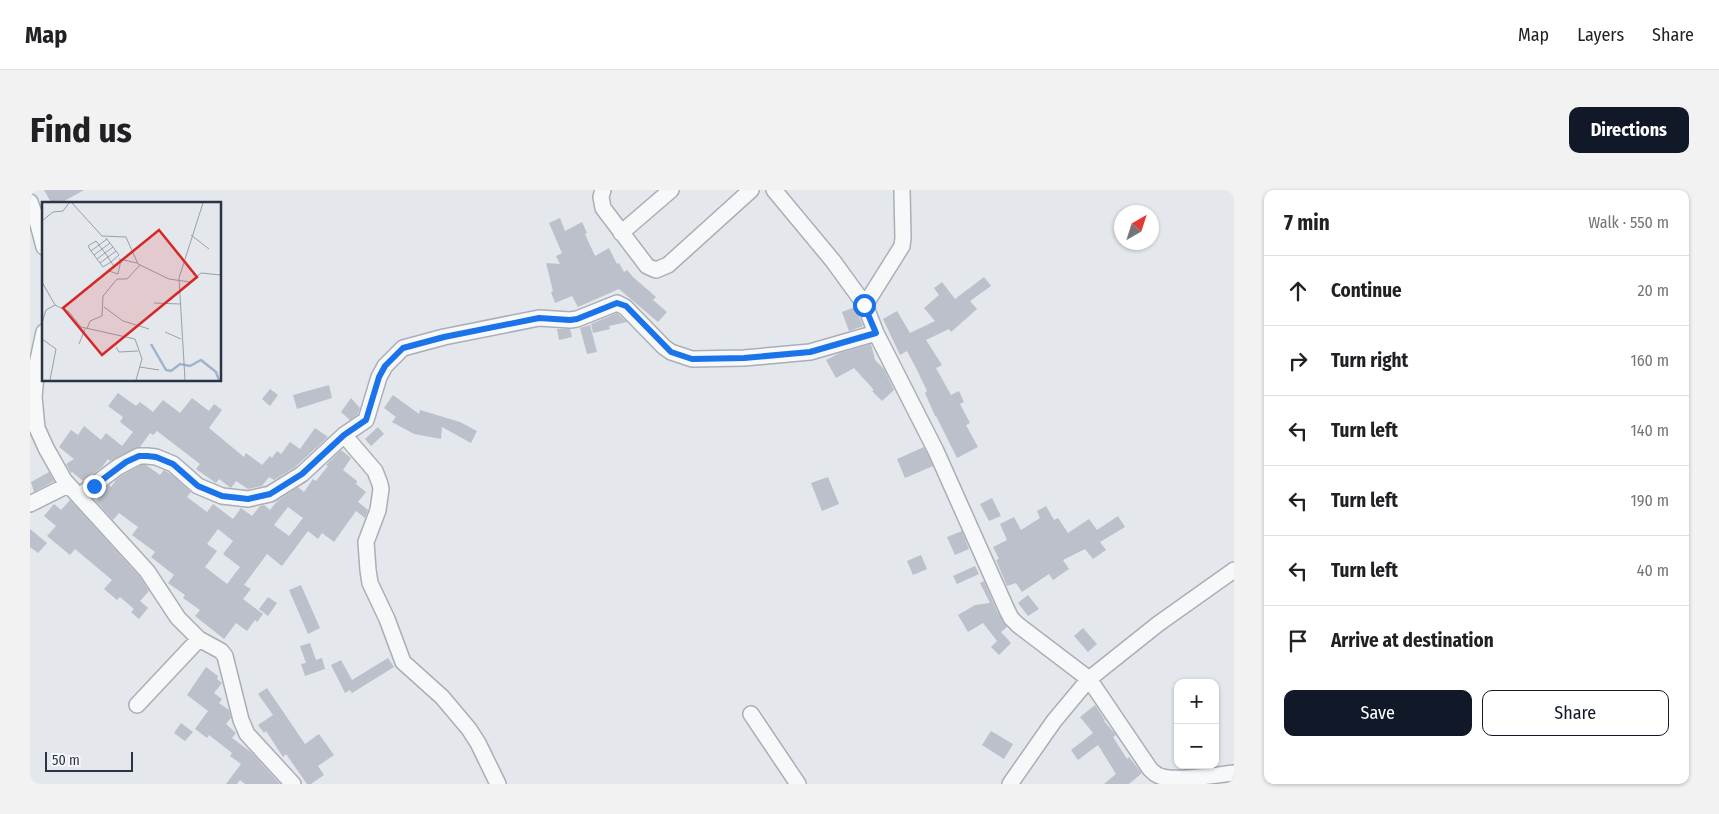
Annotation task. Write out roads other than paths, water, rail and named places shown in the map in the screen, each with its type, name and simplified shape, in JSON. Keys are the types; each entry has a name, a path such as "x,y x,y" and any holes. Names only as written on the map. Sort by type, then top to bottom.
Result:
{"street":[{"path":"603,190 601,197 604,208 647,266 656,270 663,268 751,190"},
{"path":"621,232 670,190"},
{"path":"774,190 833,261 864,305 876,333 936,451 983,561 1011,618 1089,679 1150,769 1156,774 1161,777 1174,778 1234,773"},
{"path":"864,305 902,246 902,190"},
{"path":"30,202 42,239"},
{"path":"79,496 118,467 139,456 156,457 173,464 198,486 209,492 248,499 270,494 296,479 344,435 366,420 379,377 385,366 403,348 444,337 539,318 577,319 614,303 626,306 671,352 692,359 744,358 810,352 876,333"},
{"path":"42,341 37,364 34,397 36,422 41,438 68,485 147,571 173,612 199,639 221,651 225,656 241,720 247,734 293,784"},
{"path":"344,435 375,472 380,484 378,510 366,542 368,570 370,583 387,619 403,662 442,697 468,728 478,743 498,784"},
{"path":"30,504 68,485"},
{"path":"1010,784 1054,721 1089,679 1158,624 1234,570"},
{"path":"137,705 199,639"},
{"path":"751,714 798,784"}]}
